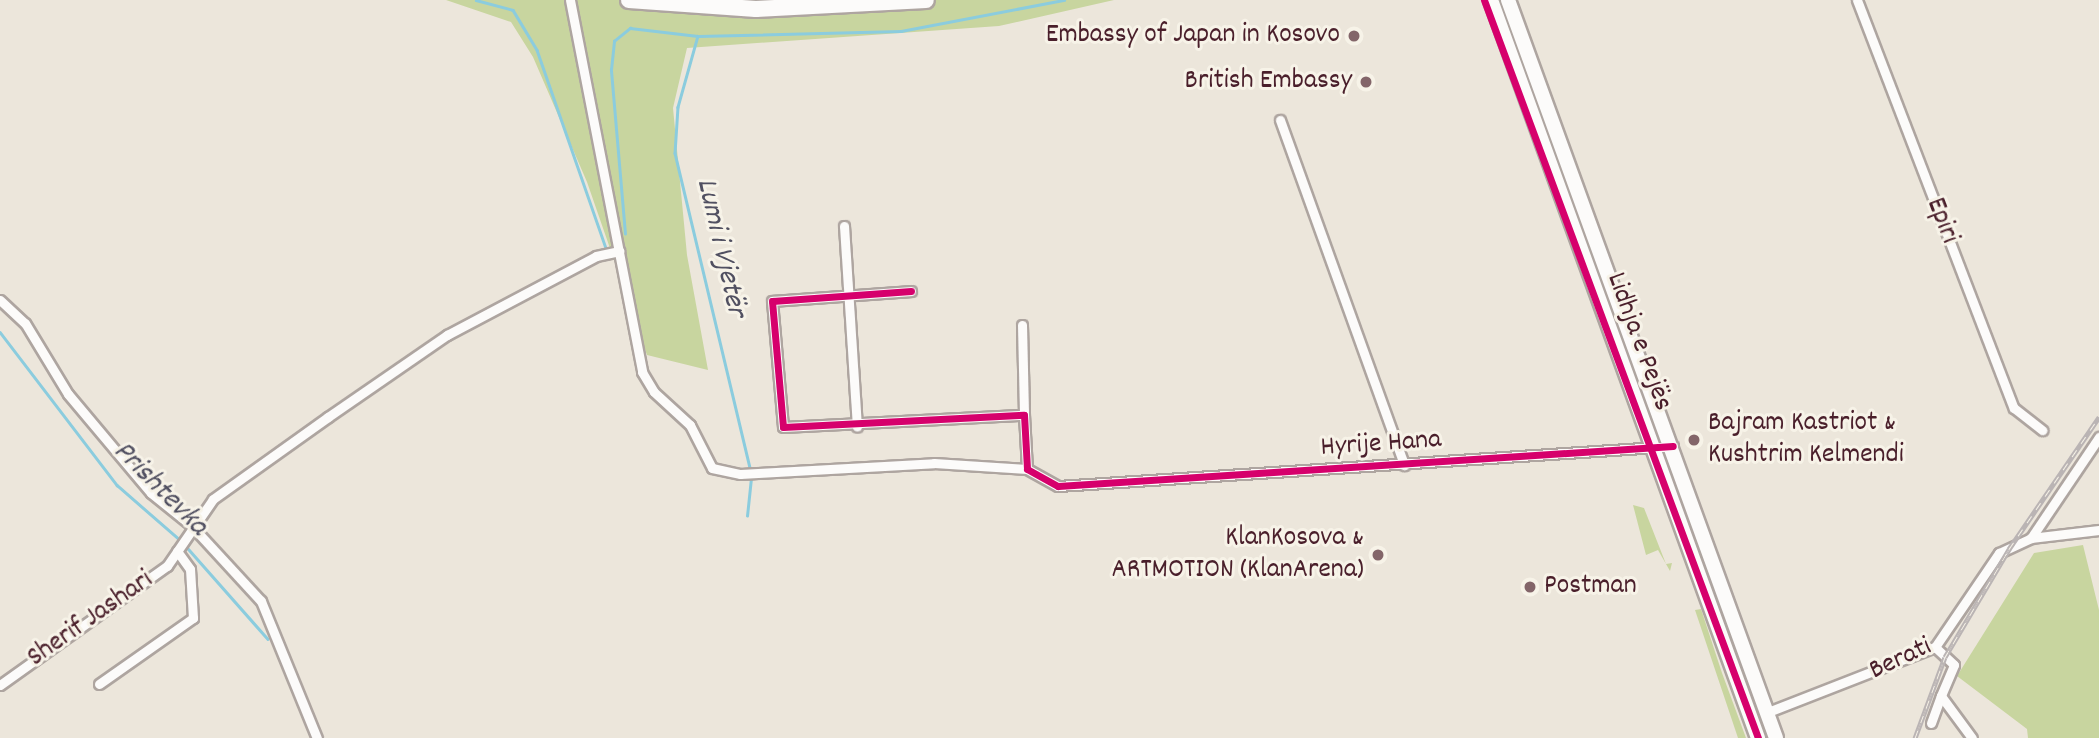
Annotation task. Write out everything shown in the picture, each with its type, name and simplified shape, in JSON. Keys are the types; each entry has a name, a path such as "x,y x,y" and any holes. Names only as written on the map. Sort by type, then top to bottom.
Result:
{"highway":[{"path":"629,0 756,9 926,0"},
{"path":"1484,0 1504,44"},
{"name":"Lidhja e Pejës","path":"1491,0 1504,44 1654,447 1758,738"},
{"name":"Lidhja e Pejës","path":"1508,0 1673,446 1776,738"}],"street":[{"path":"570,0 648,383 685,417 718,472 934,463 1027,469 1022,325"},
{"name":"Epiri","path":"1857,0 2014,408 2042,430"},
{"path":"1280,120 1404,465"},
{"path":"844,226 857,427"},
{"name":"Sherif Jashari","path":"0,685 167,566 191,525 222,493 447,335 597,256 619,251"},
{"path":"911,291 772,301 783,427 857,427 1024,415"},
{"path":"0,300 42,344 86,417 162,505 191,525 261,601 317,738"},
{"path":"2031,538 2099,437"},
{"name":"Hyrije Hana","path":"1027,469 1050,485 1091,484 1673,446"},
{"name":"Berati","path":"1768,712 1936,647 1999,553 2031,538 2099,530"},
{"path":"99,684 193,618 190,569 178,548"},
{"path":"1931,723 1954,665 1936,647"},
{"path":"1941,696 1972,738"}],"green space":[{"path":"446,0 1114,0 999,26 687,48 673,108 687,255 708,370 647,355 587,182 533,57 511,22"},
{"path":"1633,505 1644,508 1666,564 1658,550 1646,555"},
{"path":"2083,545 2099,610 2099,738 2028,738 2027,729 1957,676 2034,553"},
{"path":"1701,609 1746,738 1738,738 1695,610"}],"waterway":[{"path":"476,0 513,10 537,50 606,248"},
{"path":"625,234 611,70 614,41 630,28 698,36 901,31 1064,0"},
{"name":"Lumi i Vjetër","path":"698,36 678,107 675,153 750,469"},
{"name":"Prishtevka","path":"0,332 117,485 180,540"},
{"name":"Lumi i Vjetër","path":"747,516 751,477"},
{"name":"Prishtevka","path":"185,545 268,639"}],"railway":[{"path":"1915,738 1945,657 2009,549 2099,417"}],"cycle path":[{"path":"1484,0 1758,738"},
{"path":"911,291 772,301 783,427 1024,415 1027,469 1058,486 1673,446"}],"place":[{"name":"Embassy of Japan in Kosovo","path":"1354,36"},
{"name":"British Embassy","path":"1366,82"},
{"name":"Bajram Kastriot & Kushtrim Kelmendi","path":"1694,440"},
{"name":"KlanKosova & ARTMOTION (KlanArena)","path":"1378,555"},
{"name":"Postman","path":"1530,587"}]}
